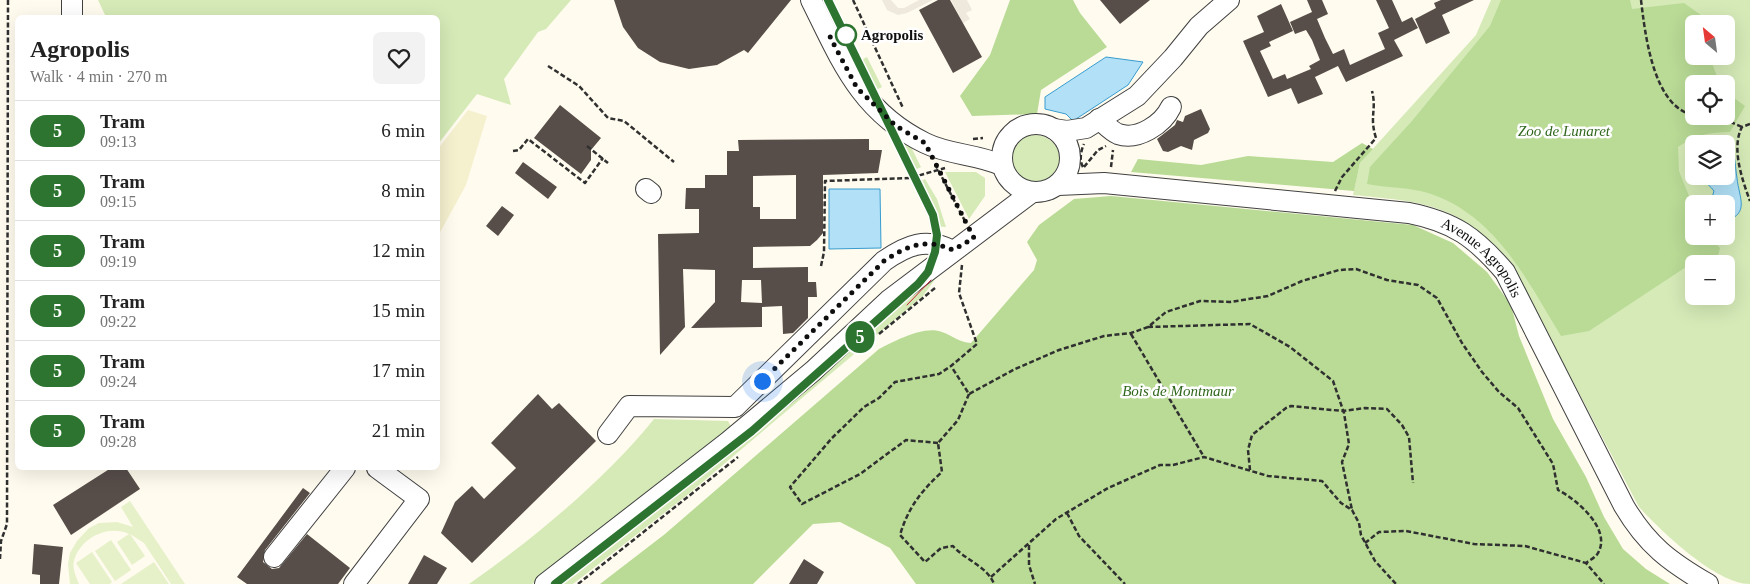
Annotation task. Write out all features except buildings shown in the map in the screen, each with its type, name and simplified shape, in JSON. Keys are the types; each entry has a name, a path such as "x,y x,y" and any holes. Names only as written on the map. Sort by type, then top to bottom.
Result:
{"street":[{"path":"72,0 72,15"},
{"path":"811,0 857,88 896,126 925,143 947,151 984,158 1005,173 1022,190 1031,193"},
{"path":"1058,185 1081,169 1101,130 1168,64 1199,26 1229,0"},
{"path":"958,153 984,148 1010,136 1023,126 1031,124 1067,132 1101,130 1118,134 1136,134 1166,119 1171,107"},
{"path":"1054,129 1065,140 1081,169"},
{"path":"992,224 1005,173 1002,151 1010,136"},
{"name":"Avenue Agropolis","path":"1031,193 1046,191 1081,169 1409,212 1427,216 1465,234 1484,247 1504,272 1639,531 1665,557 1708,584"},
{"path":"545,584 694,470 813,371 889,300 955,255 1031,193"},
{"path":"608,434 629,406 735,406 884,261 910,246 924,244 939,244 955,255"},
{"path":"274,558 343,470"},
{"path":"354,584 419,499 380,470"}],"path":[{"path":"0,559 1,540 7,524 8,0"},
{"path":"853,0 905,113"},
{"path":"1641,0 1646,37 1655,71 1668,98 1685,113"},
{"path":"548,66 579,86 608,118 624,121 674,162"},
{"path":"1343,195 1333,194 1342,177 1376,138 1371,116 1376,105 1372,91"},
{"path":"1735,123 1742,126 1750,124"},
{"path":"1742,126 1737,137 1742,178 1750,201"},
{"path":"1081,169 1081,150 1084,144 1101,130"},
{"path":"1081,169 1098,150 1101,130"},
{"path":"821,266 824,252 826,181 910,178 938,169 958,153 983,138"},
{"path":"513,151 518,150 528,139 585,184 603,158"},
{"path":"925,143 974,238"},
{"path":"587,146 608,163"},
{"path":"938,443 906,440 860,474 802,504 790,488 832,438 864,407 879,398 895,382 939,374 976,344 959,294 963,268 955,255"},
{"path":"994,584 991,577 953,546 941,548 925,562 900,535 906,514 928,485 942,472 938,443 958,420 969,394 1014,369 1058,350 1104,336 1131,334 1148,327 1166,312 1200,301 1230,302 1268,296 1302,281 1339,270 1356,269 1387,280 1418,284 1437,298 1462,342 1482,372 1499,392 1518,408 1552,464 1558,490 1570,496 1594,521 1602,538 1598,553 1586,563"},
{"path":"1148,327 1250,324 1290,347 1333,381 1343,410 1349,444 1342,462 1352,510 1365,544 1375,561 1396,584"},
{"path":"1131,334 1204,457"},
{"path":"951,366 969,394"},
{"path":"1250,470 1248,450 1252,434 1280,411 1291,406 1343,410 1382,407 1392,413 1409,438 1413,483"},
{"path":"991,577 1056,519 1108,488 1160,465 1173,466 1204,457 1268,476 1322,481 1342,503 1352,510"},
{"path":"1067,513 1079,536 1125,584"},
{"path":"1365,544 1379,532 1406,531 1474,544 1525,546 1586,563 1604,584"},
{"path":"1029,545 1029,565 1035,584"}],"shaded area":[{"path":"882,0 891,0 898,8 904,8 919,0 933,0 907,13 898,15 887,10"},
{"path":"951,0 967,0 972,10 966,13 970,19 963,23"},
{"path":"468,110 487,116 466,185 440,232 440,146"}],"green space":[{"path":"98,0 571,0 546,29 538,32 504,79 511,105 477,94 440,141 440,15 105,15"},
{"path":"1010,0 1073,0 1080,13 1107,47 1041,90 1037,114 972,116 960,96 990,55"},
{"name":"Zoo de Lunaret","path":"1491,0 1750,0 1750,584 1736,582 1706,566 1675,542 1639,507 1513,268 1495,247 1478,231 1461,219 1443,210 1402,200 1353,195 1360,163 1476,35"},
{"path":"1501,0 1630,0 1632,9 1684,3 1701,15 1685,15 1685,65 1713,65 1716,75 1685,75 1685,125 1734,125 1730,132 1685,135 1685,143 1678,147 1679,171 1689,195 1685,195 1685,245 1717,245 1720,248 1718,255 1685,255 1685,268 1589,331 1561,336 1507,251 1472,216 1452,203 1428,193 1367,184 1370,167 1412,121 1490,26"},
{"path":"867,57 882,87 870,93 855,63"},
{"path":"1735,99 1745,106 1735,123"},
{"path":"885,126 909,143 921,167 909,173"},
{"path":"1035,135 1049,139 1056,146 1060,160 1056,174 1049,181 1035,185 1021,181 1014,174 1010,160 1014,146 1021,139"},
{"path":"1362,143 1373,149 1360,163 1354,191 1131,172 1138,159 1201,165 1248,156 1333,162"},
{"path":"945,172 976,172 985,178 985,196 969,219"},
{"path":"925,179 937,199 946,227 930,226 927,213 915,184"},
{"name":"Bois de Montmaur","path":"1111,196 1413,225 1453,243 1487,272 1511,305 1519,336 1553,419 1586,477 1604,517 1623,549 1646,569 1670,584 916,584 890,548 840,522 813,524 753,584 600,584 665,534 879,349 918,332 935,330 971,343 1034,270 1037,260 1027,242 1039,225 1074,199"},
{"path":"938,275 923,296 686,496 573,584 551,584 858,335"},
{"path":"654,419 728,421 733,430 626,508 532,584 469,584 518,548 567,508 635,442"},
{"path":"130,501 185,584 171,584 144,543 130,534 145,556 132,565 117,542 129,534 121,531 112,531 96,535 82,546 74,561 79,584 70,584 68,564 70,553 77,541 89,528 99,523 117,522 133,527 121,507"},
{"path":"111,540 131,570 115,581 95,551"},
{"path":"92,552 112,582 110,584 90,584 76,563"},
{"path":"154,562 169,584 121,584"}],"water":[{"path":"1106,57 1143,62 1128,85 1073,121 1066,114 1045,109 1045,97"},
{"path":"1735,159 1741,198 1741,209 1738,214 1735,216 1735,195 1713,195 1714,191 1709,185 1735,185"},
{"path":"829,189 880,189 881,248 829,249"}],"tram line":[{"path":"555,584 752,431 918,284 928,271 935,252 937,235 933,215 828,0"},
{"name":"5","path":"555,584 752,431 888,312 928,272 935,252 937,235 933,215 927,199 828,0"},
{"path":"907,305 931,280"}],"place":[{"name":"Agropolis","path":"846,35"}],"route":[{"path":"762,381 842,305 884,261 910,246 939,244 953,250 974,238 925,143 896,126 857,88 830,37 846,35"}]}
